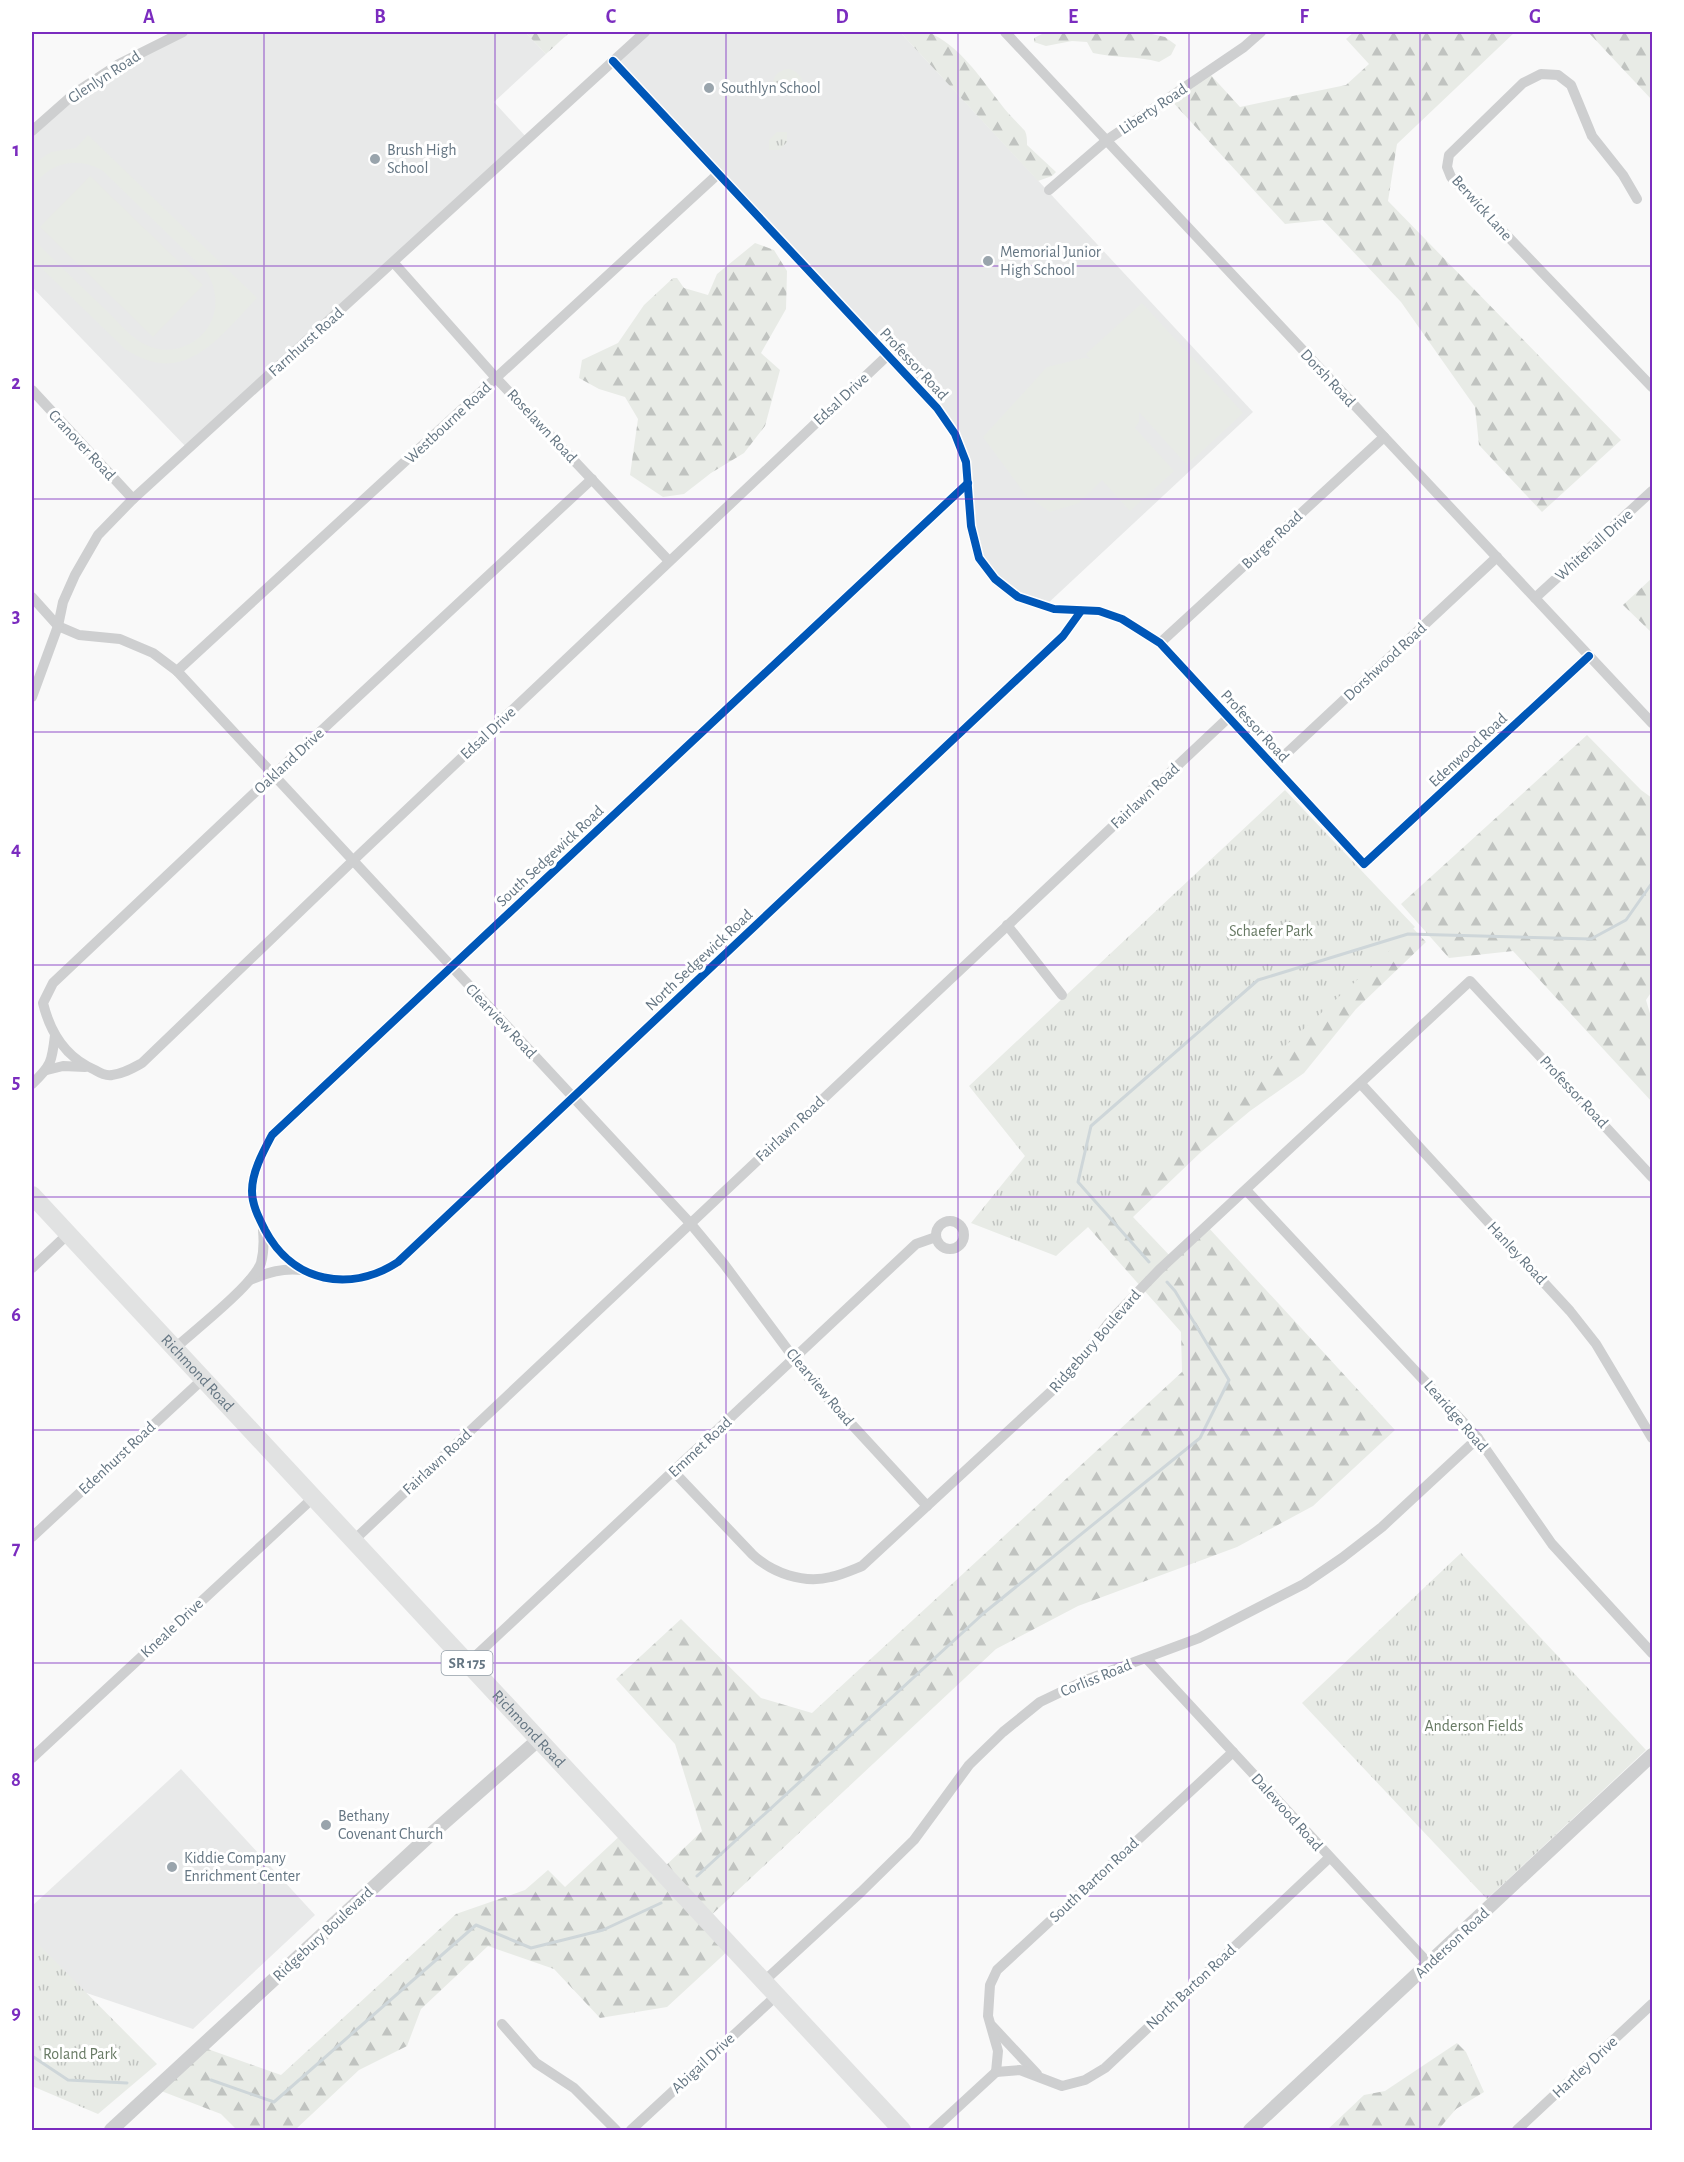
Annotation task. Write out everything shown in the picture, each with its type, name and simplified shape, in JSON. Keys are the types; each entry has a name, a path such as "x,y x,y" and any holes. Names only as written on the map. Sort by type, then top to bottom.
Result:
{"main road":[{"name":"Richmond Road","path":"32,1195 902,2130"}],"street":[{"name":"Glenlyn Road","path":"32,131 75,93 119,64 168,34 183,32"},
{"name":"Farnhurst Road","path":"32,697 58,626 63,602 75,575 98,535 133,499 645,32"},
{"name":"Dorsh Road","path":"1005,32 1653,723"},
{"name":"Liberty Road","path":"1049,190 1107,140 1261,32"},
{"name":"Professor Road","path":"613,61 937,408 955,434 966,462 971,526 979,558 995,579 1018,597 1054,609 1099,611 1122,619 1160,643 1364,864"},
{"name":"Berwick Lane","path":"1636,199 1623,175 1592,136 1570,85 1558,75 1541,74 1523,83 1449,156 1448,167 1451,177 1653,387"},
{"name":"Westbourne Road","path":"177,671 718,174"},
{"name":"Roselawn Road","path":"394,262 496,378 669,561"},
{"name":"Edsal Drive","path":"76,1060 87,1067 111,1075 130,1070 142,1063 352,861 888,355"},
{"name":"Cranover Road","path":"32,390 133,499"},
{"name":"Burger Road","path":"1160,643 1384,437"},
{"name":"Oakland Drive","path":"76,1060 55,1035 47,1018 43,1003 53,983 592,479"},
{"name":"South Sedgewick Road","path":"307,1272 281,1252 256,1213 252,1191 260,1159 272,1135 968,483"},
{"name":"Whitehall Drive","path":"1535,598 1653,491"},
{"name":"Dorshwood Road","path":"1273,766 1497,557"},
{"path":"32,597 58,626"},
{"name":"North Sedgewick Road","path":"307,1272 339,1281 385,1270 398,1262 1063,636 1081,611"},
{"name":"Clearview Road","path":"58,626 79,634 120,639 153,653 177,671 690,1223 724,1264 807,1377 927,1506"},
{"name":"Edenwood Road","path":"1364,864 1589,656"},
{"name":"Fairlawn Road","path":"353,1541 1228,718"},
{"path":"1007,926 1062,995"},
{"name":"Professor Road","path":"1470,981 1653,1177"},
{"name":"Ridgebury Boulevard","path":"674,1472 763,1564 778,1572 804,1578 829,1578 862,1566 1056,1387 1129,1299 1470,981"},
{"path":"32,1084 47,1070 53,1052 55,1035"},
{"path":"47,1070 63,1066 87,1067"},
{"name":"Hanley Road","path":"1361,1084 1570,1311 1596,1344 1653,1438"},
{"name":"Learidge Road","path":"1246,1190 1478,1438 1552,1544 1653,1653"},
{"path":"174,1349 250,1280 261,1262 264,1248 263,1226"},
{"path":"32,1268 68,1234"},
{"name":"Emmet Road","path":"467,1664 916,1244 936,1237"},
{"path":"250,1280 284,1268 307,1272"},
{"name":"Edenhurst Road","path":"32,1537 203,1379"},
{"name":"Corliss Road","path":"763,1982 914,1840 969,1765 1003,1732 1040,1702 1086,1680 1199,1638 1304,1584 1382,1527 1478,1438"},
{"name":"Kneale Drive","path":"32,1758 313,1498"},
{"name":"Dalewood Road","path":"1146,1658 1429,1964"},
{"name":"Ridgebury Boulevard","path":"111,2130 429,1836 538,1740"},
{"name":"South Barton Road","path":"996,2072 998,2051 988,2016 990,1985 997,1970 1233,1752"},
{"name":"Anderson Road","path":"1250,2130 1653,1755"},
{"name":"North Barton Road","path":"996,2072 1020,2070 1062,2086 1085,2080 1105,2068 1329,1858"},
{"name":"Abigail Drive","path":"631,2130 776,1996"},
{"name":"Hartley Drive","path":"1517,2130 1653,2004"},
{"path":"502,2024 536,2063 579,2092 616,2130"},
{"path":"990,2024 1039,2077"},
{"path":"933,2130 996,2072"}],"shaded area":[{"path":"183,32 525,32 546,54 494,102 528,139 188,449 32,287 32,131 75,93"},
{"path":"645,32 900,32 1253,412 1045,606 1018,597 979,558 968,483 955,434 613,61"},
{"name":"Kiddie Company Enrichment Center","path":"181,1769 315,1915 193,2029 51,1981 32,1954 32,1906"}],"green space":[{"path":"918,30 928,32 959,53 1025,131 1027,145 1056,172 1038,181 900,32"},
{"path":"525,32 570,32 546,54"},
{"path":"1046,32 1143,32 1165,37 1176,45 1171,55 1159,62 1093,53 1087,42 1072,41 1046,46 1034,42 1034,38"},
{"path":"1354,32 1515,32 1397,144 1388,201 1621,440 1542,512 1479,445 1475,407 1401,302 1323,220 1285,224 1169,98 1208,72 1240,107 1346,85 1369,64 1346,39"},
{"path":"1588,32 1652,32 1652,100"},
{"path":"789,69 798,73 802,80 800,92 797,96 776,94 773,85 775,77 780,72"},
{"path":"777,132 787,132 787,142 779,150 769,150 769,140"},
{"path":"88,135 257,298 214,342 183,361 166,363 146,360 125,349 32,259 32,235 41,247 126,330 146,345 155,348 173,349 190,344 198,339 213,318 215,298 213,284 207,272 103,171 83,163 63,164 46,173 32,189 32,165 51,152 76,148"},
{"path":"90,176 203,285 153,337 40,227"},
{"path":"755,243 774,250 787,271 786,309 761,353 780,370 765,426 744,453 711,473 684,494 663,497 630,475 638,419 625,397 599,389 579,378 582,360 618,343 644,305 673,278 677,278 684,288 708,295 717,274"},
{"path":"1142,303 1243,413 1187,465 1139,412 1139,422 1135,428 1174,471 1130,511 1102,480 1079,503 1050,512 1025,494 983,437 1047,367 1084,358 1090,359 1086,354"},
{"path":"1652,578 1652,633 1623,605"},
{"path":"1587,735 1641,790 1652,798 1652,991 1646,1000 1652,1020 1652,1102 1513,951 1449,958 1401,904"},
{"name":"Schaefer Park","path":"1285,790 1415,927 1056,1256 971,1223 1025,1156 969,1086"},
{"path":"1408,923 1426,942 1356,1009 1304,1073 1250,1111 1201,1152 1133,1217 1172,1258 1207,1226 1395,1430 1313,1506 1237,1547 1078,1606 996,1649 706,1920 731,1948 667,2007 600,2018 554,1969 488,1946 421,2009 407,2046 359,2070 297,2130 237,2130 221,2114 156,2089 202,2047 281,2075 456,1914 525,1890 548,1870 565,1887 624,1832 660,1871 702,1831 675,1744 616,1679 681,1619 761,1698 812,1713 1182,1372 1181,1332 1088,1227 1069,1244"},
{"name":"Anderson Fields","path":"1461,1553 1646,1750 1487,1899 1302,1703"},
{"name":"Roland Park","path":"32,1938 157,2064 98,2114 32,2086"},
{"path":"1457,2043 1466,2052 1484,2092 1456,2109 1438,2130 1327,2130 1364,2095 1385,2091"}],"waterway":[{"path":"1149,1262 1078,1182 1091,1126 1258,980 1408,934 1591,939 1626,920 1652,883"},
{"path":"697,1876 985,1612 1200,1438 1229,1380 1175,1291 1167,1282"},
{"path":"211,2080 274,2102 476,1925 531,1948 603,1930 661,1903"},
{"path":"32,2056 68,2080 127,2083"}],"cycle path":[{"path":"613,61 937,408 955,434 966,462 971,526 979,558 995,579 1018,597 1054,609 1099,611 1122,619 1160,643 1364,864 1589,656"},
{"path":"968,483 272,1135 256,1169 252,1191 258,1216 277,1248 291,1262 307,1272 324,1278 361,1278 380,1272 398,1262 1063,636 1081,611"}],"place":[{"name":"Southlyn School","path":"709,88"},
{"name":"Brush High School","path":"375,159"},
{"name":"Memorial Junior High School","path":"988,261"},
{"name":"Bethany Covenant Church","path":"326,1825"},
{"name":"Kiddie Company Enrichment Center","path":"172,1867"}]}
